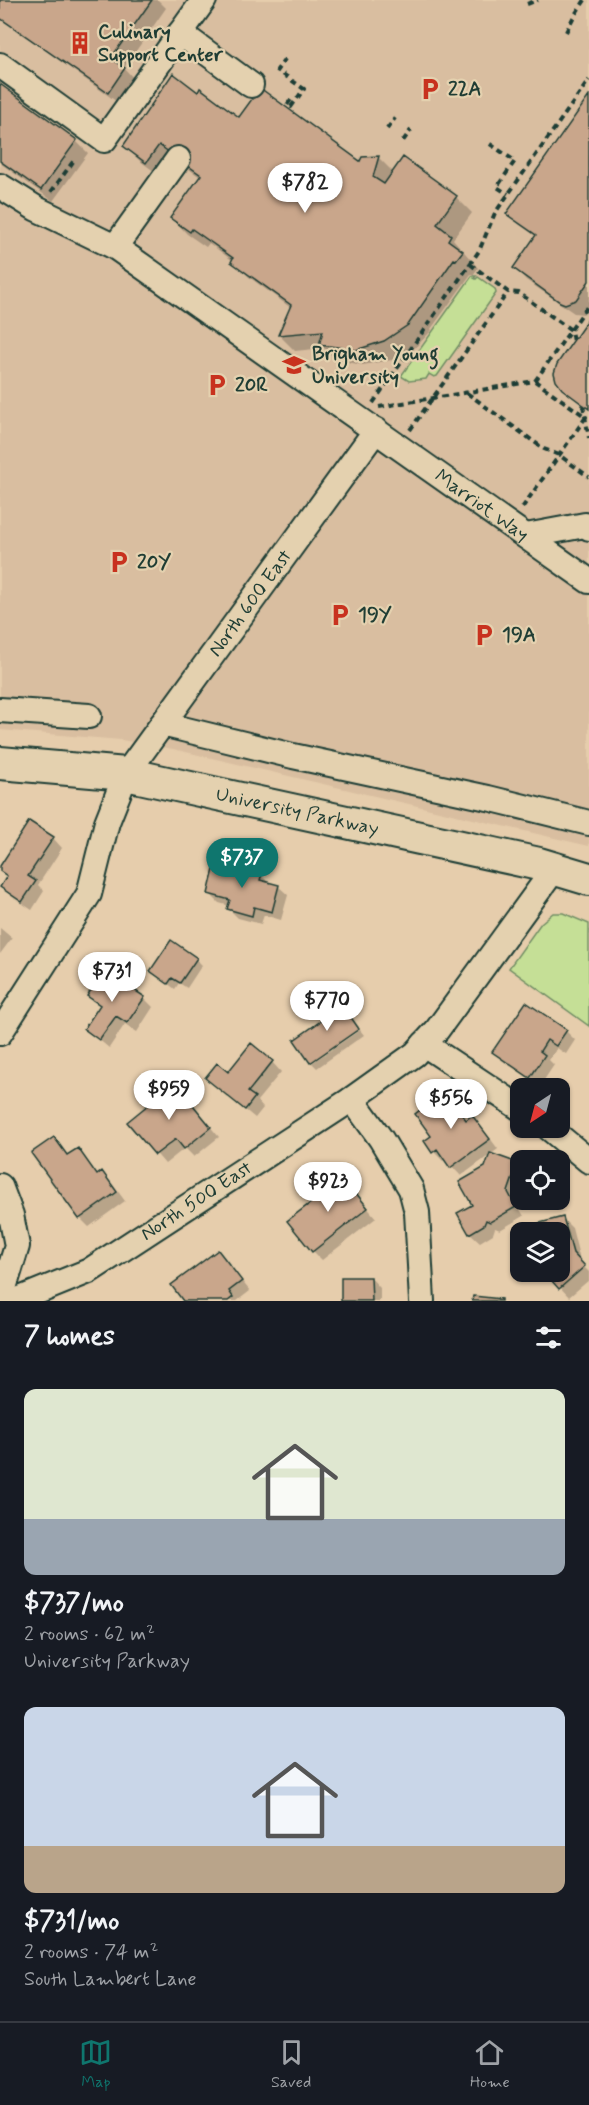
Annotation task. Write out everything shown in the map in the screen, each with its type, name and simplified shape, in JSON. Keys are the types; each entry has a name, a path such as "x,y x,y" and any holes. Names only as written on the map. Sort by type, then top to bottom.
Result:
{"main road":[{"name":"University Parkway","path":"0,763 126,774 555,868 589,879"}],"street":[{"path":"0,65 104,140 204,0"},
{"path":"180,33 251,85"},
{"path":"115,247 178,159"},
{"name":"Marriot Way","path":"0,186 37,209 115,247 377,418 526,536 589,581"},
{"name":"North 600 East","path":"0,1033 88,894 107,822 126,774 377,418"},
{"path":"526,536 585,525 589,528"},
{"path":"0,710 89,716"},
{"path":"162,724 293,756 499,800 589,824"},
{"name":"North 500 East","path":"15,1301 89,1271 352,1099 415,1054 437,1030 555,868"},
{"path":"424,1044 510,1101"},
{"path":"352,1099 381,1139 411,1189 417,1212 422,1301"},
{"path":"561,1138 589,1161"},
{"path":"0,1186 17,1246 0,1301"}],"path":[{"path":"527,4 538,0"},
{"path":"566,32 585,0"},
{"path":"285,58 277,70 304,89 291,107 287,105 292,98"},
{"path":"373,403 479,251 495,213 589,80"},
{"path":"387,129 395,118"},
{"path":"404,141 411,130"},
{"path":"490,144 515,161 497,187 508,194"},
{"path":"47,198 75,159"},
{"path":"470,264 508,292 519,293 571,330 573,342"},
{"path":"410,430 508,292"},
{"path":"535,381 589,304"},
{"path":"377,418 433,398 535,381 585,417"},
{"path":"466,392 544,449 559,455 589,477"},
{"path":"583,405 589,438"},
{"path":"521,508 585,417"}],"shaded area":[{"name":"Brigham Young University","path":"0,0 589,0 589,846 173,749 121,740 0,730"}],"green space":[{"path":"472,276 476,276 474,278 476,279 478,277 495,289 496,293 437,376 429,374 426,379 409,381 401,376"},
{"path":"553,913 563,913 589,924 589,1026 509,968 541,923"}],"building":[{"name":"Culinary Support Center","path":"0,0 152,0 111,58 125,68 108,93 0,18"},
{"path":"173,73 198,92 200,88 239,117 260,88 360,161 362,157 379,156 373,177 384,184 403,157 457,196 437,224 451,235 448,240 463,251 456,260 454,259 408,325 384,341 356,350 319,345 323,331 278,335 291,305 231,262 233,258 192,229 190,232 170,218 201,175 159,145 146,163 123,146"},
{"path":"0,84 77,140 41,190 0,161"},
{"path":"589,96 589,281 576,300 565,304 513,268 536,235 506,214"},
{"path":"589,318 589,409 562,389 554,373 557,364"},
{"path":"29,821 54,837 28,876 36,881 22,902 0,887 7,876 0,871 0,866"},
{"path":"216,861 262,874 260,880 279,885 272,912 254,907 252,916 227,909 230,900 208,894"},
{"path":"171,940 197,958 180,983 172,978 168,984 150,971"},
{"path":"104,970 145,997 127,1023 116,1016 99,1040 84,1029 100,1005 87,996"},
{"path":"337,997 359,1029 310,1063 294,1040 332,1013 326,1004"},
{"path":"526,1002 567,1030 556,1046 547,1040 540,1051 545,1055 530,1078 492,1052"},
{"path":"251,1043 273,1061 248,1092 255,1097 245,1110 205,1078 217,1063 228,1072"},
{"path":"175,1083 211,1127 184,1149 176,1139 155,1155 127,1122"},
{"path":"445,1091 466,1120 472,1115 490,1139 450,1168 437,1149 432,1153 424,1141 431,1136 415,1114"},
{"path":"54,1137 67,1155 78,1148 97,1175 102,1171 117,1192 79,1219 31,1153"},
{"path":"490,1153 510,1160 508,1192 511,1210 490,1222 486,1220 484,1225 469,1234 457,1213 472,1205 459,1182 485,1167"},
{"path":"339,1172 368,1208 312,1252 287,1221 326,1191 322,1186"},
{"path":"563,1217 564,1222 544,1222"},
{"path":"570,1242 573,1253 585,1266 570,1279"},
{"path":"218,1250 242,1281 229,1291 233,1297 228,1301 183,1301 171,1285"},
{"path":"341,1277 371,1277 372,1301 341,1301"},
{"path":"553,1282 567,1282 559,1289"},
{"path":"473,1296 501,1299 501,1301 472,1301"}],"place":[{"name":"Culinary Support Center","path":"80,43"},
{"name":"22A","path":"430,89"},
{"name":"Brigham Young University","path":"294,365"},
{"name":"20R","path":"217,385"},
{"name":"20Y","path":"119,562"},
{"name":"19Y","path":"340,615"},
{"name":"19A","path":"484,635"}]}
